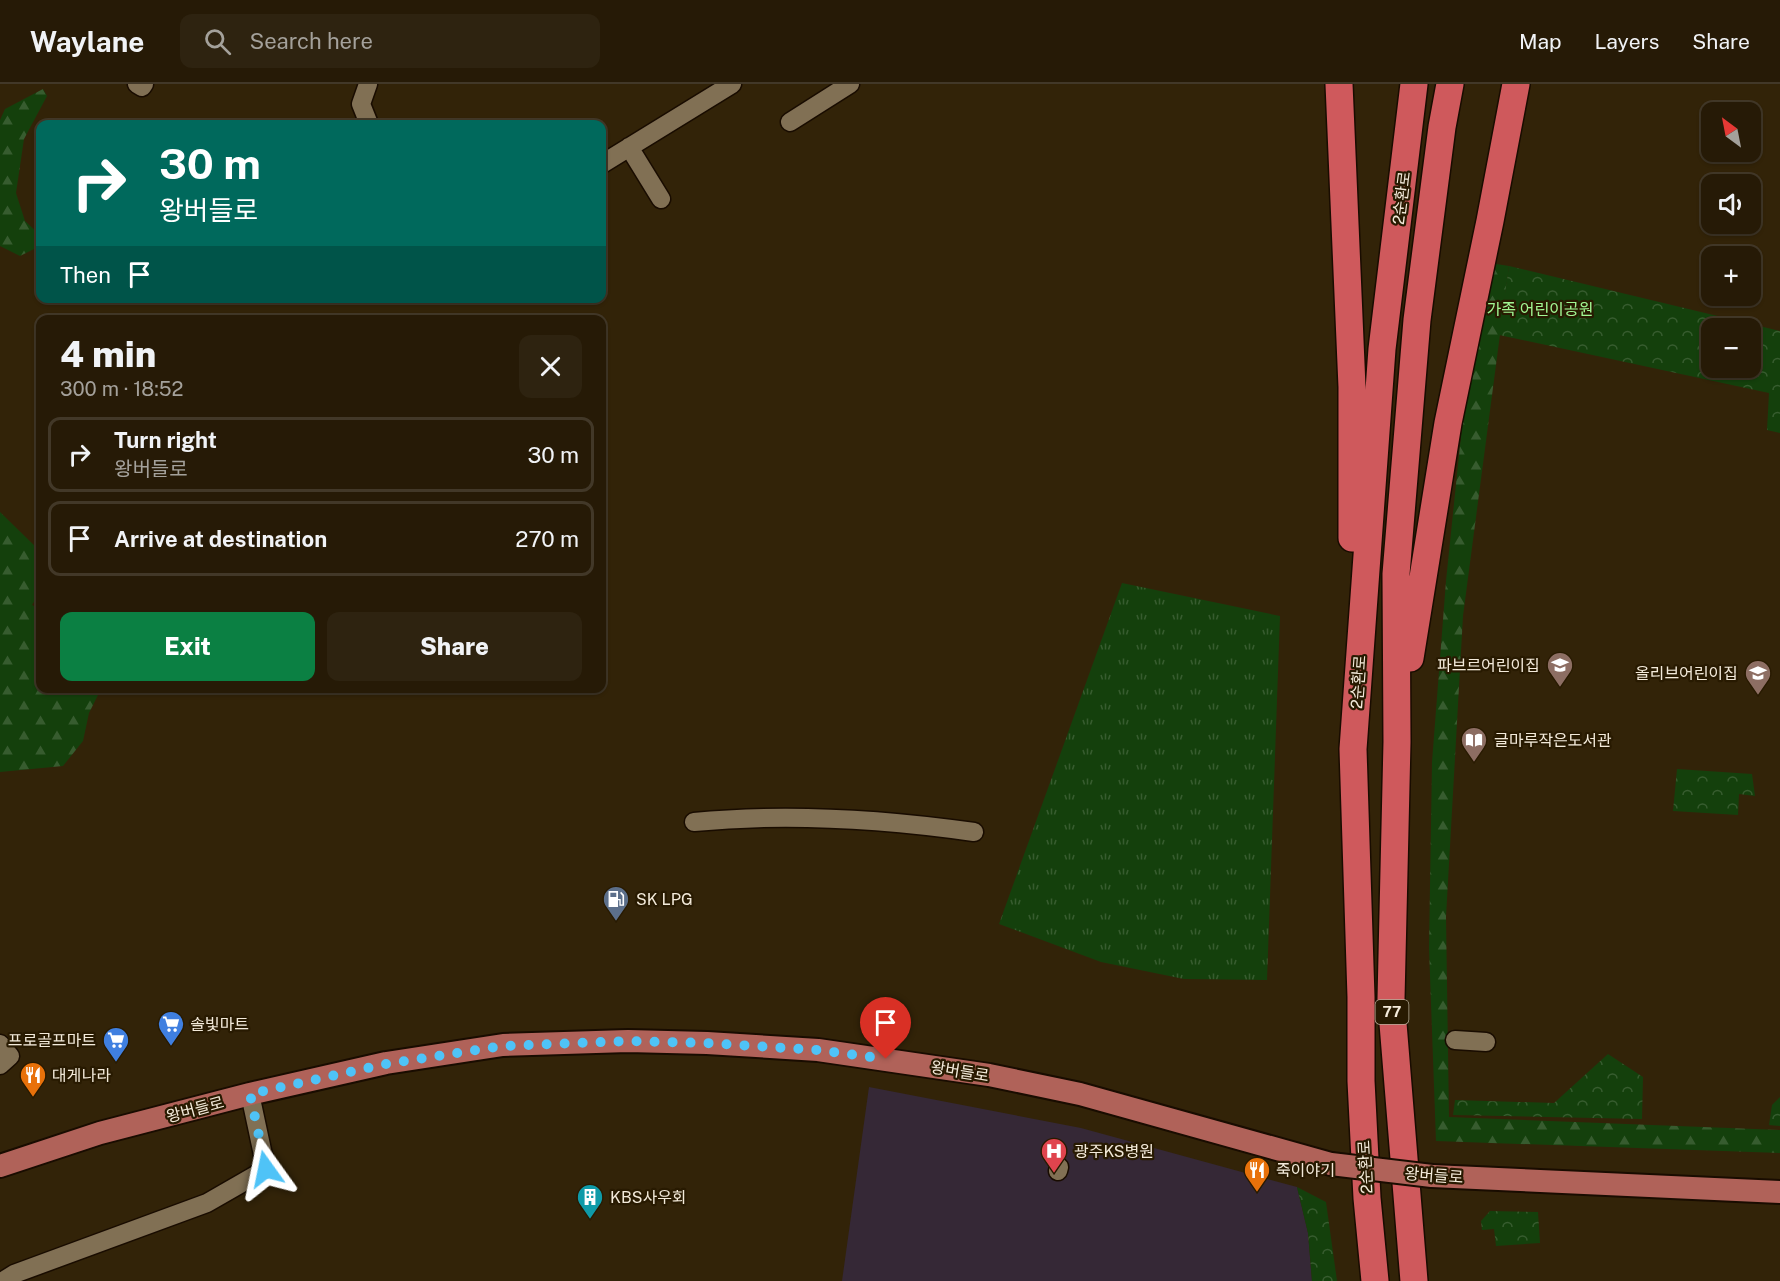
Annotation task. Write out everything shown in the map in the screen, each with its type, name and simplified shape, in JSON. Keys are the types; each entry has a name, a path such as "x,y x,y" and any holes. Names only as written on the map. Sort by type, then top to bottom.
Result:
{"highway":[{"path":"1339,84 1352,387 1353,750"},
{"name":"2순환로","path":"1375,1281 1366,1198 1360,1081 1361,997 1353,750 1382,350 1414,84"},
{"path":"1439,84 1442,127"},
{"path":"1442,127 1450,84"},
{"path":"1397,742 1448,423 1516,84"},
{"name":"2순환로","path":"1414,1281 1391,999 1397,742 1396,574 1417,320 1442,127"}],"main road":[{"name":"왕버들로","path":"0,1166 100,1133 250,1094 386,1064 503,1046 628,1041 818,1050 989,1075 1080,1094 1331,1164 1432,1176 1780,1192"}],"street":[{"path":"137,84 142,87 144,84"},
{"path":"367,120 361,104 368,84"},
{"path":"606,161 732,84"},
{"path":"790,122 850,84"},
{"path":"629,147 661,199"},
{"path":"694,822 731,819 851,820 974,832"},
{"path":"1455,1040 1486,1042"},
{"path":"0,1044 10,1056 0,1065"},
{"path":"3,1281 14,1274 207,1203 266,1169 250,1094"}],"shaded area":[{"name":"광주KS병원","path":"869,1087 1081,1128 1297,1187 1308,1233 1312,1281 842,1281"}],"green space":[{"path":"43,89 47,96 24,139 16,193 25,221 36,231 36,248 20,256 0,246 0,120 5,109"},
{"path":"1490,263 1509,266 1463,616 1446,917 1449,1117 1780,1130 1780,1153 1436,1141 1429,948 1432,762 1446,581 1465,397"},
{"name":"가족 어린이공원","path":"1509,266 1726,318 1701,318 1701,378 1761,378 1761,326 1780,331 1780,433 1767,430 1769,393 1499,335"},
{"path":"0,512 36,547 36,598 32,605 36,607 36,693 99,693 89,713 83,741 63,766 0,772"},
{"path":"1122,583 1280,616 1267,980 1184,979 1101,962 999,924"},
{"path":"1677,769 1752,774 1755,796 1739,794 1738,815 1673,811"},
{"path":"1608,1054 1643,1077 1642,1119 1453,1115 1455,1100 1554,1103"},
{"path":"1780,1097 1780,1126 1769,1125 1772,1105"},
{"path":"1297,1187 1326,1202 1337,1281 1312,1281 1308,1233"},
{"path":"1490,1211 1538,1212 1540,1243 1496,1246 1494,1229 1482,1230 1481,1221"}],"place":[{"name":"파브르어린이집","path":"1560,688"},
{"name":"올리브어린이집","path":"1758,696"},
{"name":"글마루작은도서관","path":"1474,763"},
{"name":"SK LPG","path":"616,922"},
{"name":"솔빛마트","path":"171,1047"},
{"name":"프로골프마트","path":"116,1063"},
{"name":"대게나라","path":"33,1098"},
{"name":"광주KS병원","path":"1054,1174"},
{"name":"죽이야기","path":"1257,1193"},
{"name":"KBS사우회","path":"590,1220"}],"route":[{"path":"266,1169 250,1094 386,1064 503,1046 628,1041 818,1050 886,1059"}]}
